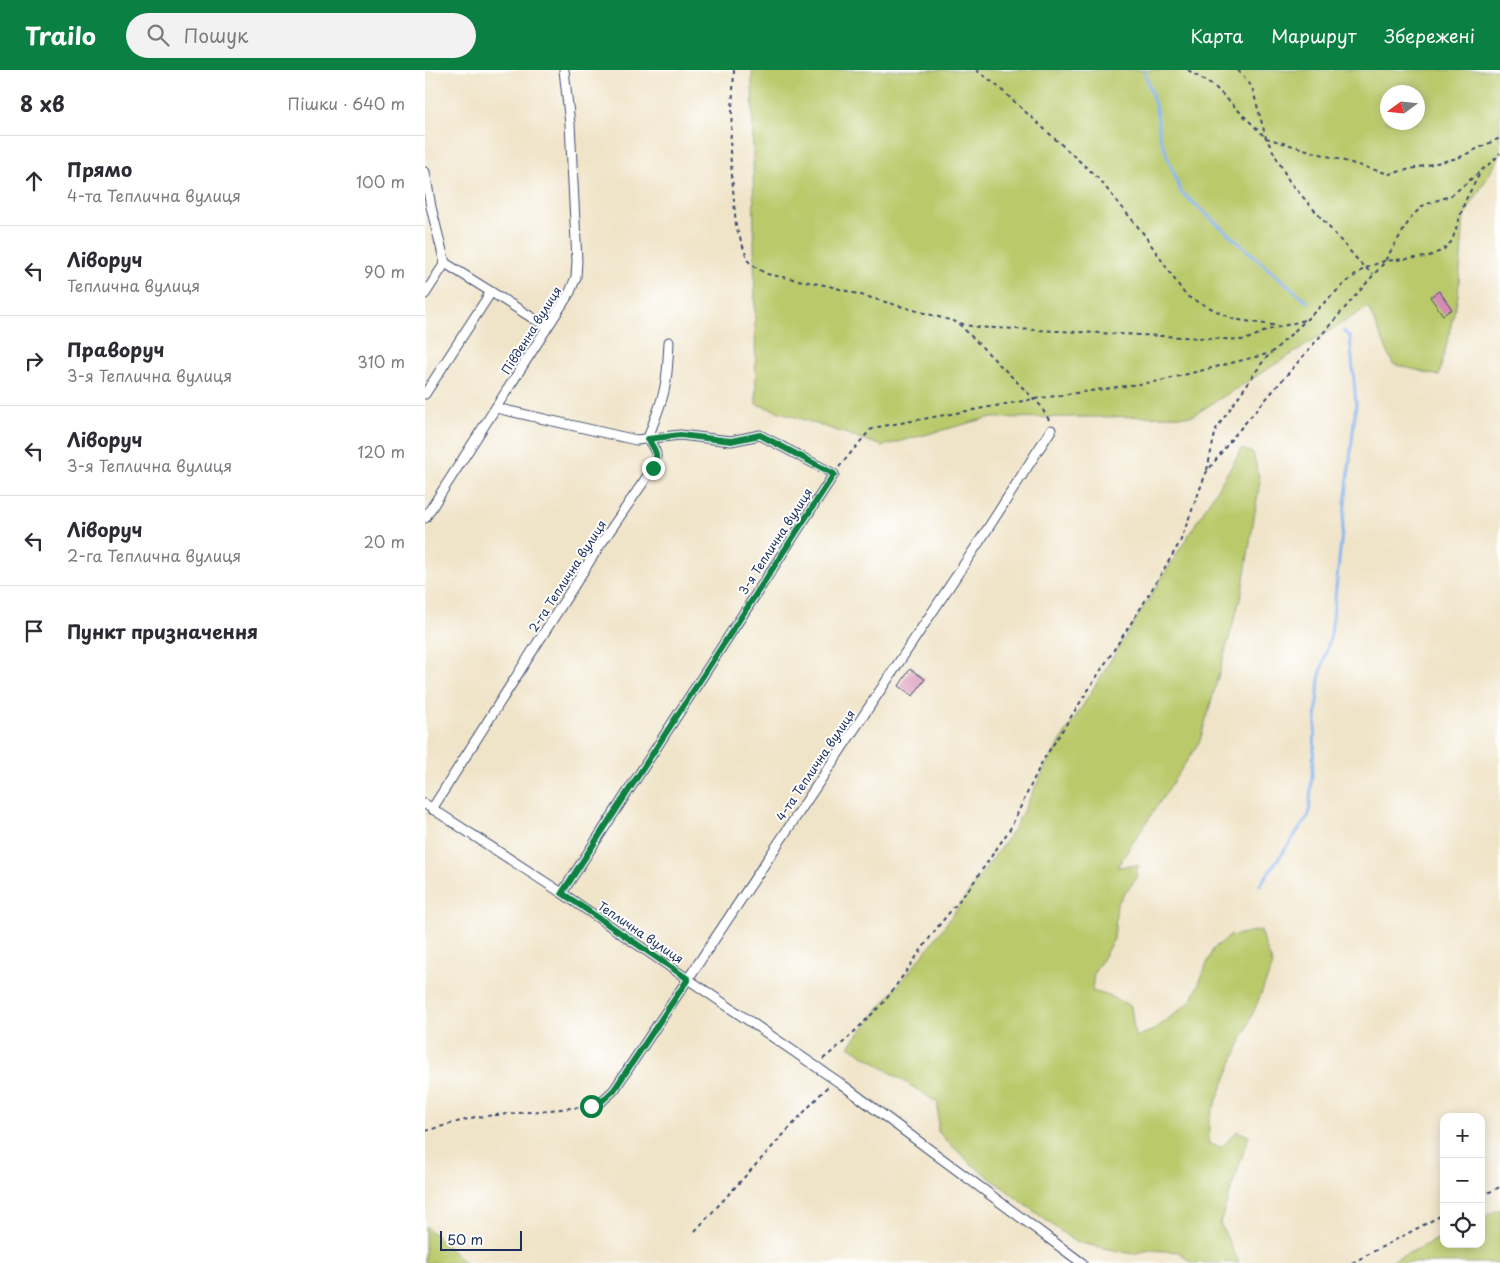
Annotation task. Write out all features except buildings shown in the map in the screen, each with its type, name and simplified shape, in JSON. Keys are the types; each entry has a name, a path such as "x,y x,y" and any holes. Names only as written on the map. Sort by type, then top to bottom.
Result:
{"street":[{"name":"Південна вулиця","path":"425,518 570,292 576,277 577,261 571,124 565,70"},
{"path":"425,172 431,207 445,263 547,327"},
{"path":"425,294 445,263"},
{"path":"425,394 491,292"},
{"path":"648,439 659,410 665,386 669,342"},
{"path":"496,408 636,440 680,435 731,441 760,435 834,474"},
{"name":"4-та Теплична вулиця","path":"591,1106 602,1101 614,1090 983,536 1051,430"},
{"name":"2-га Теплична вулиця","path":"429,806 653,468 657,456 648,439"},
{"name":"3-я Теплична вулиця","path":"562,893 834,474"},
{"name":"Теплична вулиця","path":"429,806 562,893 815,1065 1082,1263"}],"path":[{"path":"734,70 730,150 735,226 748,261 767,274 829,286 974,327 1245,340 1268,330 1305,320"},
{"path":"976,70 995,84 1098,178 1143,233 1186,296 1233,319 1280,327"},
{"path":"1188,70 1216,88 1266,138 1389,174 1458,158 1500,138"},
{"path":"1239,70 1252,87 1266,138 1289,181 1365,268 1373,274"},
{"path":"1206,473 1233,436 1384,261 1412,216 1424,205 1452,196 1500,153"},
{"path":"815,1065 845,1041 885,1001 936,929 971,886 1010,829 1042,762 1142,606 1180,542 1206,473 1216,429 1243,389 1271,353 1345,283 1365,268 1384,261 1427,257 1443,250 1452,241 1465,201 1481,171"},
{"path":"957,322 1035,399 1049,418 1051,430"},
{"path":"834,474 870,430 878,426 1035,399 1160,381 1271,353"},
{"path":"695,1231 837,1081"},
{"path":"425,1131 475,1117 591,1106"},
{"path":"1485,1194 1500,1187"},
{"path":"1352,1263 1440,1216"}],"green space":[{"path":"752,70 1500,70 1500,156 1464,217 1458,296 1439,376 1393,364 1368,307 1192,416 988,418 883,446 756,404"},
{"path":"1242,449 1253,453 1260,481 1242,592 1200,741 1117,867 1138,865 1136,879 1117,904 1114,939 1094,973 1092,991 1110,996 1131,1006 1135,1037 1154,1030 1192,1000 1213,949 1230,936 1261,930 1273,965 1209,1119 1209,1144 1222,1147 1237,1131 1249,1136 1220,1223 1239,1263 1191,1263 1179,1252 1150,1250 1133,1254 1075,1242 970,1163 938,1132 938,1103 849,1046 930,946 1014,829 1049,760"},
{"path":"1500,1209 1500,1263 1388,1263 1440,1238 1440,1248 1485,1248 1485,1216"},
{"path":"425,1226 465,1263 425,1263"}],"waterway":[{"path":"1144,70 1156,108 1160,137 1181,192 1308,302"},
{"path":"1260,885 1309,815 1319,679 1331,634 1356,404 1350,337 1344,331"}],"route":[{"path":"591,1106 602,1101 614,1090 688,979 562,893 834,474 760,435 731,441 680,435 648,439 657,456 653,468"}]}
